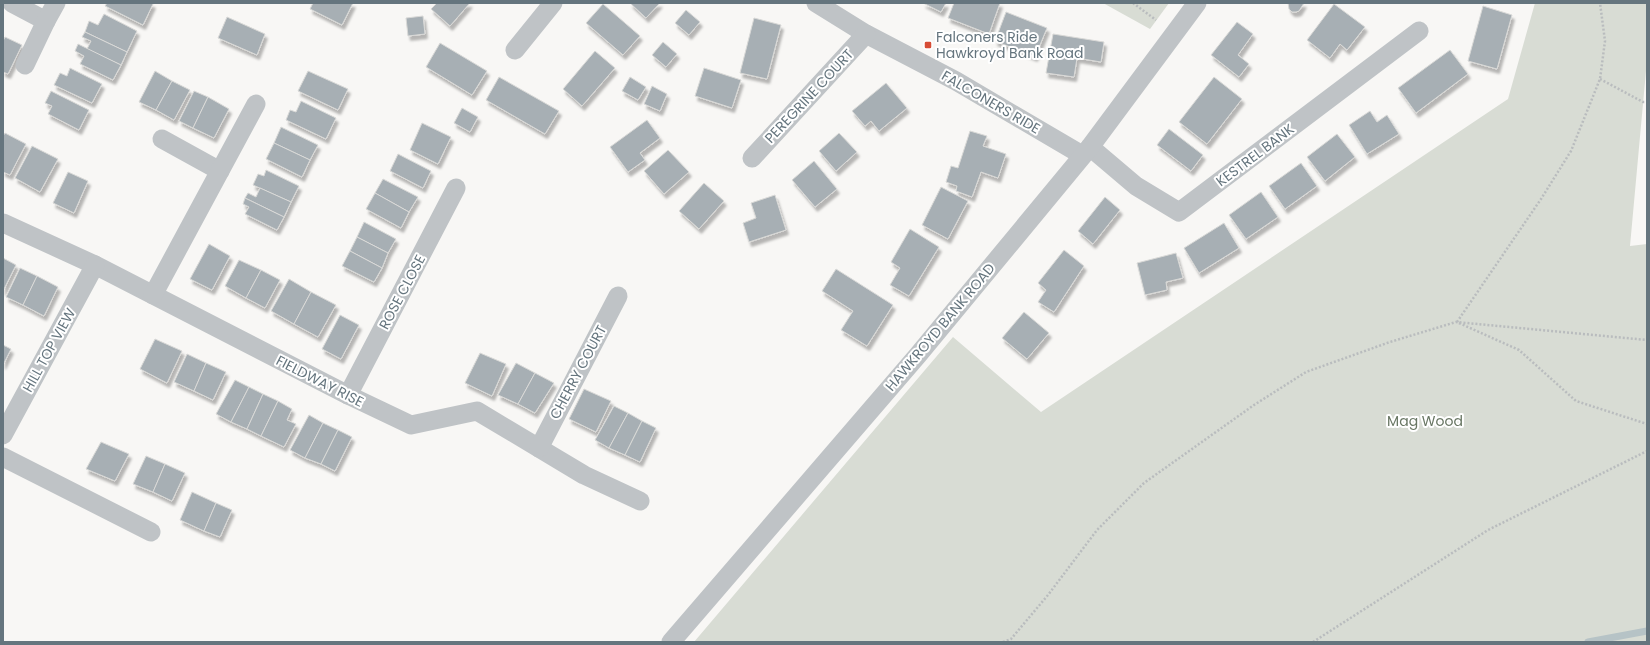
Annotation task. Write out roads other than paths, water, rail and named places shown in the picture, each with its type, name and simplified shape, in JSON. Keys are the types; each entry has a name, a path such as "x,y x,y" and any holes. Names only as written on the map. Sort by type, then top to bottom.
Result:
{"street":[{"path":"12,3 46,21"},
{"path":"25,65 56,3"},
{"path":"515,50 553,3"},
{"name":"FALCONERS RIDE","path":"816,3 866,34 1086,151"},
{"name":"HAWKROYD BANK ROAD","path":"671,642 918,355 1086,151 1197,3"},
{"name":"KESTREL BANK","path":"1086,151 1136,186 1179,212 1419,31"},
{"name":"PEREGRINE COURT","path":"752,158 866,34"},
{"path":"153,296 256,104"},
{"path":"162,139 220,171"},
{"name":"ROSE CLOSE","path":"348,395 456,188"},
{"name":"FIELDWAY RISE","path":"3,222 95,265 348,395 411,425 477,411 584,475 640,501"},
{"name":"HILL TOP VIEW","path":"3,435 95,265"},
{"name":"CHERRY COURT","path":"539,448 618,296"},
{"path":"3,457 151,532"}],"waterway":[{"path":"1588,642 1647,631"}],"place":[{"name":"Falconers Ride Hawkroyd Bank Road","path":"928,45"}],"park label":[{"name":"Mag Wood","path":"1425,421"}]}
